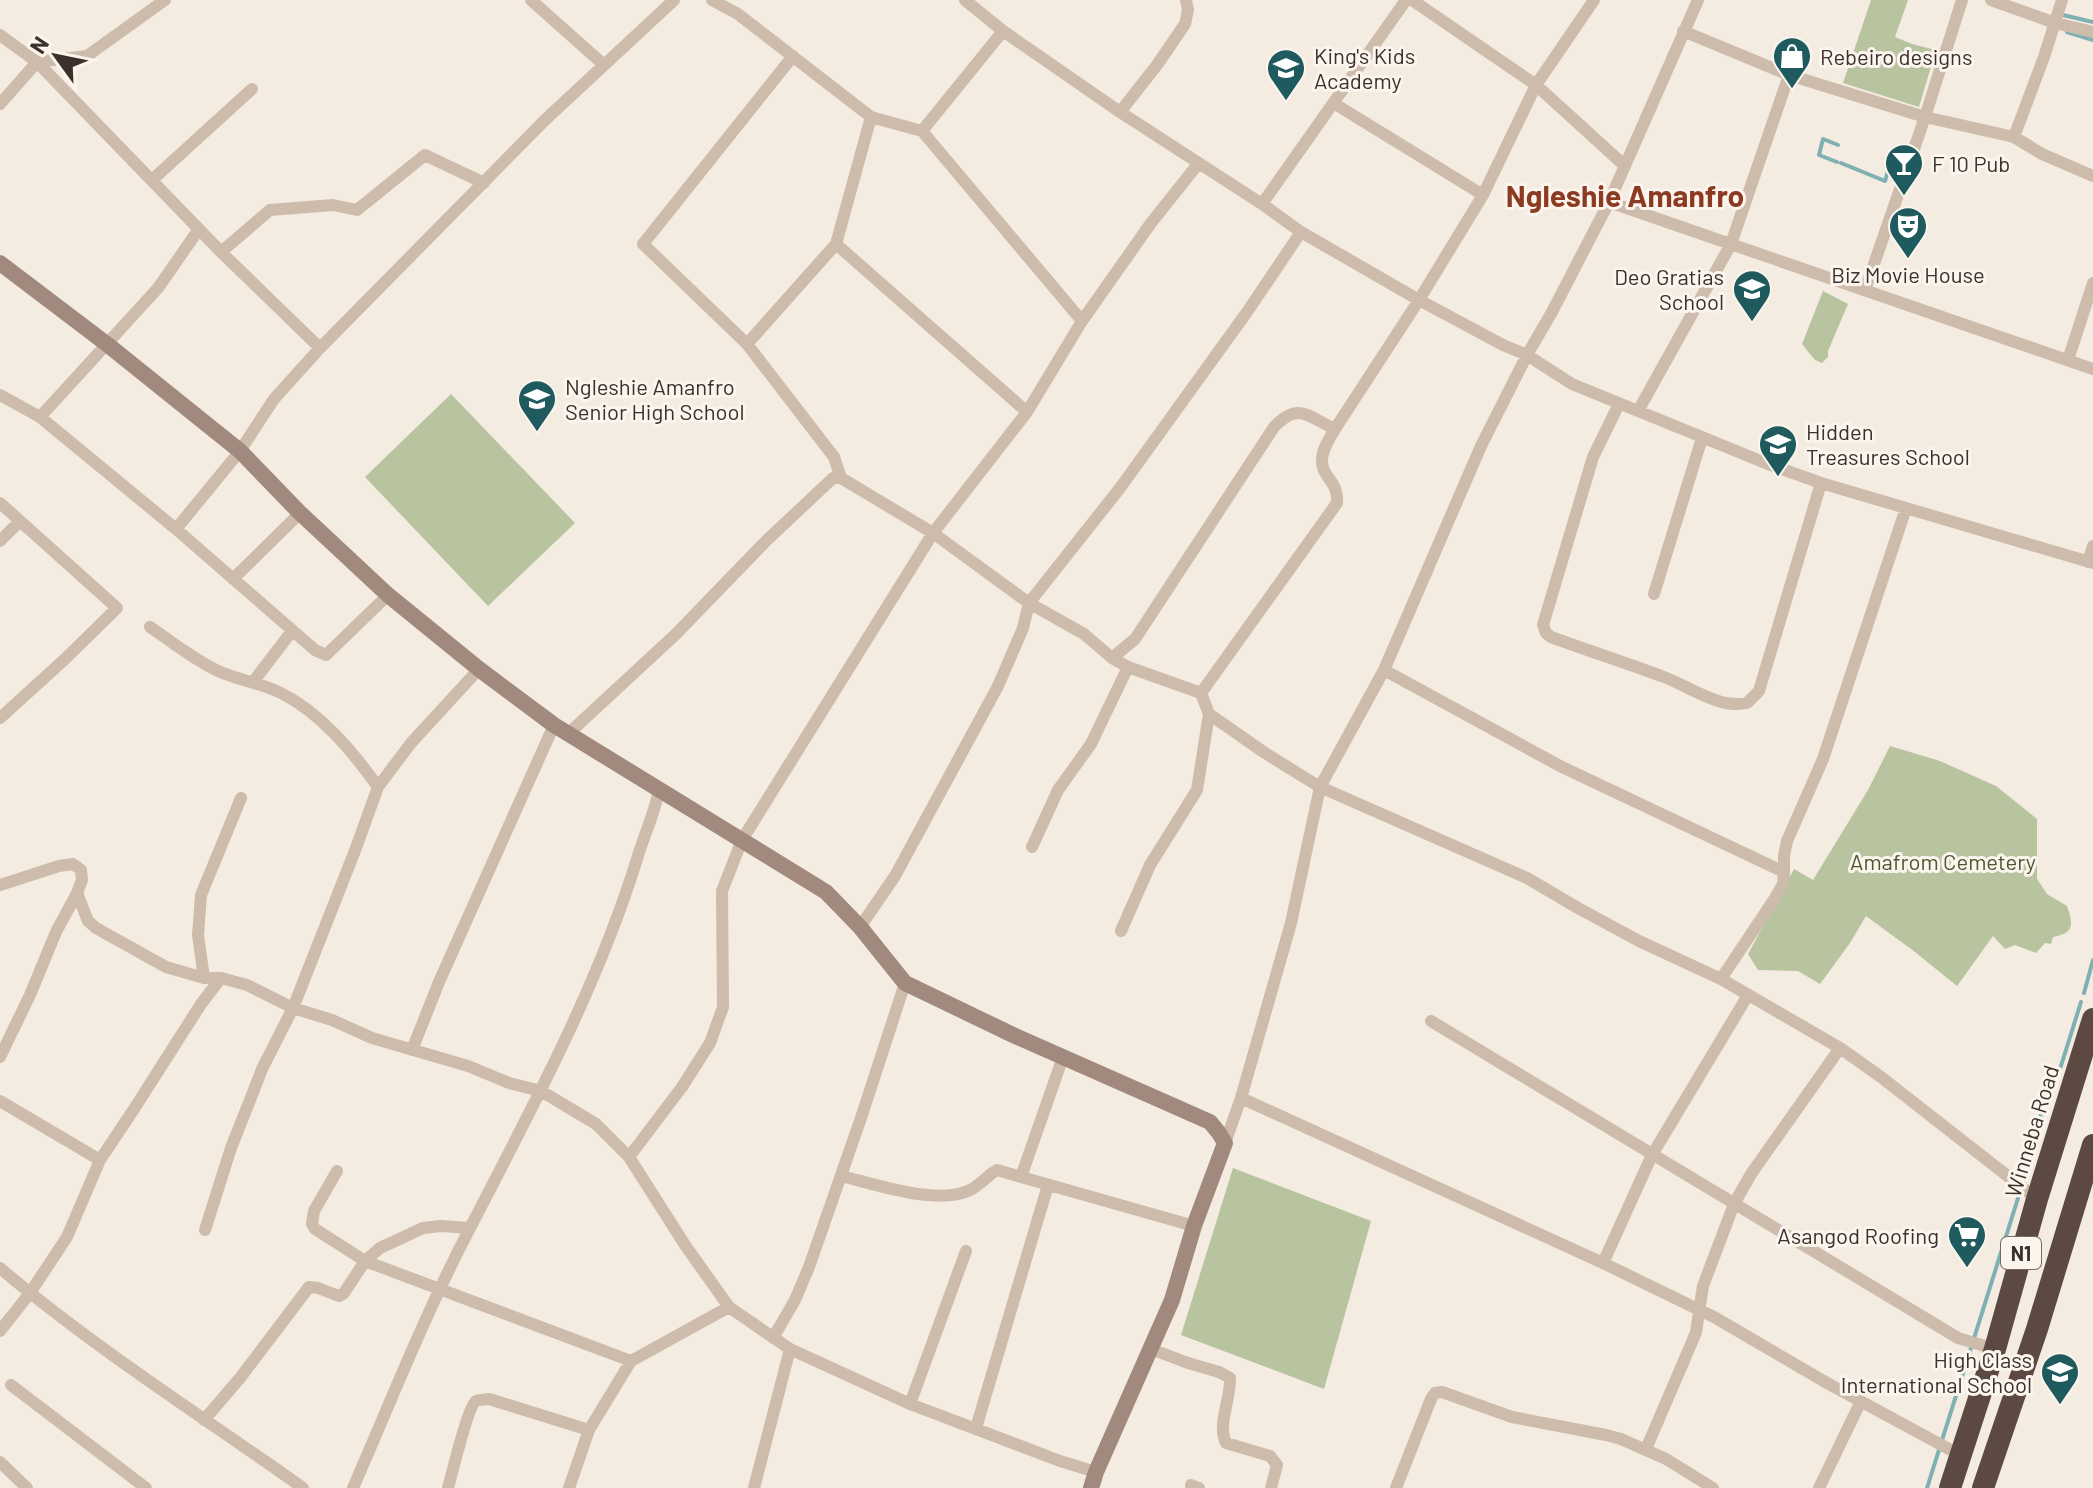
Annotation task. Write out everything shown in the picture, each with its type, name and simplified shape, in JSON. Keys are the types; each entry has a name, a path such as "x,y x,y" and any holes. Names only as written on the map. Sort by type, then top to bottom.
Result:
{"highway":[{"name":"Winneba Road","path":"1956,1470 2093,1019"},
{"name":"N1","path":"1984,1484 2037,1329 2093,1145"},
{"path":"1956,1470 1984,1484"}],"street":[{"path":"0,104 37,62 87,56 165,0"},
{"path":"531,0 604,65"},
{"path":"176,529 240,451 274,399 320,348 545,120 674,0"},
{"path":"712,0 738,14 871,117 922,131 1082,321"},
{"path":"965,0 1003,31 1120,112 1301,232 1419,300 1527,355 1572,384 1821,483 2091,562 2093,546"},
{"path":"1120,112 1185,24 1188,10 1186,0"},
{"path":"1262,204 1409,0 1536,85 1625,166"},
{"path":"1201,693 1337,503 1336,488 1321,458 1335,429 1483,195 1536,85 1594,0"},
{"path":"77,893 88,921 96,928 166,967 204,978 221,978 247,985 293,1008 332,1020 372,1038 541,1091 596,1124 629,1157 729,1307 790,1349 910,1404 1060,1461 1093,1480 1172,1300 1194,1226 1241,1098 1291,923 1320,787 1384,670 1481,446 1609,202 1698,0"},
{"path":"1865,290 1962,0"},
{"path":"1991,0 2055,23 2093,32"},
{"path":"2014,137 2062,0"},
{"path":"922,131 1003,31"},
{"path":"1683,31 1789,75 1925,117 2014,137 2042,154 2093,176"},
{"path":"0,35 37,62 221,252 320,348"},
{"path":"793,56 643,244 747,344 834,457 841,478"},
{"path":"1638,411 1731,244 1789,75"},
{"path":"152,180 252,89"},
{"path":"1335,104 1483,195"},
{"path":"747,344 836,244 871,117"},
{"path":"221,252 270,210 333,205 357,210 425,155 484,183"},
{"path":"629,1157 682,1087 710,1043 723,1007 722,891 742,840 933,533 1027,412 1082,321 1151,223 1198,164"},
{"path":"1609,202 2093,369"},
{"path":"40,417 158,288 199,229"},
{"path":"860,927 895,876 998,686 1023,628 1029,603 1120,488 1301,232"},
{"path":"836,244 1027,412"},
{"path":"0,263 240,451 300,513 388,595 479,669 561,730 826,892 860,927 905,983 1210,1122 1225,1143"},
{"path":"2068,360 2093,283"},
{"path":"0,396 40,417 176,529 315,650 326,655 388,595"},
{"path":"1619,404 1589,469 1543,625 1551,637 1664,677 1714,699 1747,703 1759,691 1821,483"},
{"path":"1112,658 1135,639 1283,417 1297,412 1335,429"},
{"path":"1654,594 1702,438"},
{"path":"412,1050 439,982 561,730 676,634 765,542 833,478 841,478 933,533 1029,603 1084,634 1112,658 1128,667 1201,693 1209,714 1197,790 1150,865 1121,931"},
{"path":"0,503 117,608 0,718"},
{"path":"1721,979 1783,884 1787,841 1823,759 1906,508"},
{"path":"233,579 300,513"},
{"path":"0,541 19,522"},
{"path":"150,627 214,669 283,694 310,712 340,739 378,787"},
{"path":"253,682 292,631"},
{"path":"1032,847 1058,790 1091,744 1128,667"},
{"path":"205,1230 231,1148 262,1069 293,1008 378,787 404,751 479,669"},
{"path":"1384,670 1560,766 1784,872"},
{"path":"1209,714 1320,787 1527,878 1639,941 1721,979 1840,1048 2037,1199"},
{"path":"353,1488 439,1289 541,1091 593,976 621,906 659,789"},
{"path":"204,978 198,935 201,895 241,798"},
{"path":"0,885 59,866 73,864 81,870 82,880 77,893 56,932 0,1057"},
{"path":"0,1331 67,1237 100,1160 221,978"},
{"path":"773,1338 795,1300 809,1267 905,983"},
{"path":"1603,1263 1652,1155 1748,995"},
{"path":"1431,1021 1958,1338 1995,1349"},
{"path":"1646,1449 1692,1342 1703,1286 1734,1204 1751,1174 1840,1048"},
{"path":"1021,1177 1063,1057"},
{"path":"1241,1098 1699,1309 1861,1401 1956,1470"},
{"path":"0,1101 100,1160"},
{"path":"841,1176 941,1197 972,1190 997,1170 1194,1226"},
{"path":"337,1171 314,1211 312,1224 315,1229 365,1261 631,1361"},
{"path":"976,1428 1048,1185"},
{"path":"204,1420 309,1287 339,1296 365,1261 380,1248 423,1228 470,1228"},
{"path":"910,1404 966,1251"},
{"path":"0,1268 204,1420 303,1488"},
{"path":"569,1488 589,1430 631,1361 729,1307"},
{"path":"754,1488 790,1349"},
{"path":"1151,1349 1230,1378 1231,1389 1221,1434 1226,1443 1270,1456 1277,1465 1271,1488"},
{"path":"11,1385 146,1488"},
{"path":"1396,1488 1431,1399 1435,1393 1442,1392 1512,1417 1606,1435 1646,1449 1713,1488"},
{"path":"448,1488 466,1422 477,1400 489,1399 589,1430"},
{"path":"1819,1488 1861,1401"},
{"path":"0,1462 27,1488"}],"green space":[{"path":"1871,0 1908,0 1895,37 1936,50 1919,107 1843,83"},
{"path":"1823,291 1848,304 1828,357 1822,363 1815,360 1802,344"},
{"path":"451,394 575,523 488,606 365,477"},
{"name":"Amafrom Cemetery","path":"1890,746 1940,761 1996,786 2037,819 2037,879 2047,894 2067,906 2071,923 2069,930 2053,937 2051,944 2045,943 2036,953 2015,945 2005,949 1993,936 1957,986 1866,916 1820,984 1798,971 1758,970 1748,954 1794,869 1813,880 1868,790"},
{"path":"1233,1168 1371,1221 1324,1389 1181,1335"}],"waterway":[{"path":"2063,15 2093,22"},
{"path":"2067,32 2093,40"},
{"path":"1837,162 1819,155 1823,139 1838,145"},
{"path":"1841,163 1885,181 1892,158"},
{"path":"2084,993 2093,960"},
{"path":"1927,1488 2019,1195 2048,1088 2060,1069 2081,1002"}],"place":[{"name":"Rebeiro designs","path":"1792,90"},
{"name":"King's Kids Academy","path":"1286,102"},
{"name":"F 10 Pub","path":"1904,197"},
{"name":"Biz Movie House","path":"1908,260"},
{"name":"Deo Gratias School","path":"1752,323"},
{"name":"Ngleshie Amanfro Senior High School","path":"537,433"},
{"name":"Hidden Treasures School","path":"1778,478"},
{"name":"Asangod Roofing","path":"1967,1269"},
{"name":"High Class International School","path":"2060,1406"}],"district":[{"name":"Ngleshie Amanfro","path":"1625,195"}]}
